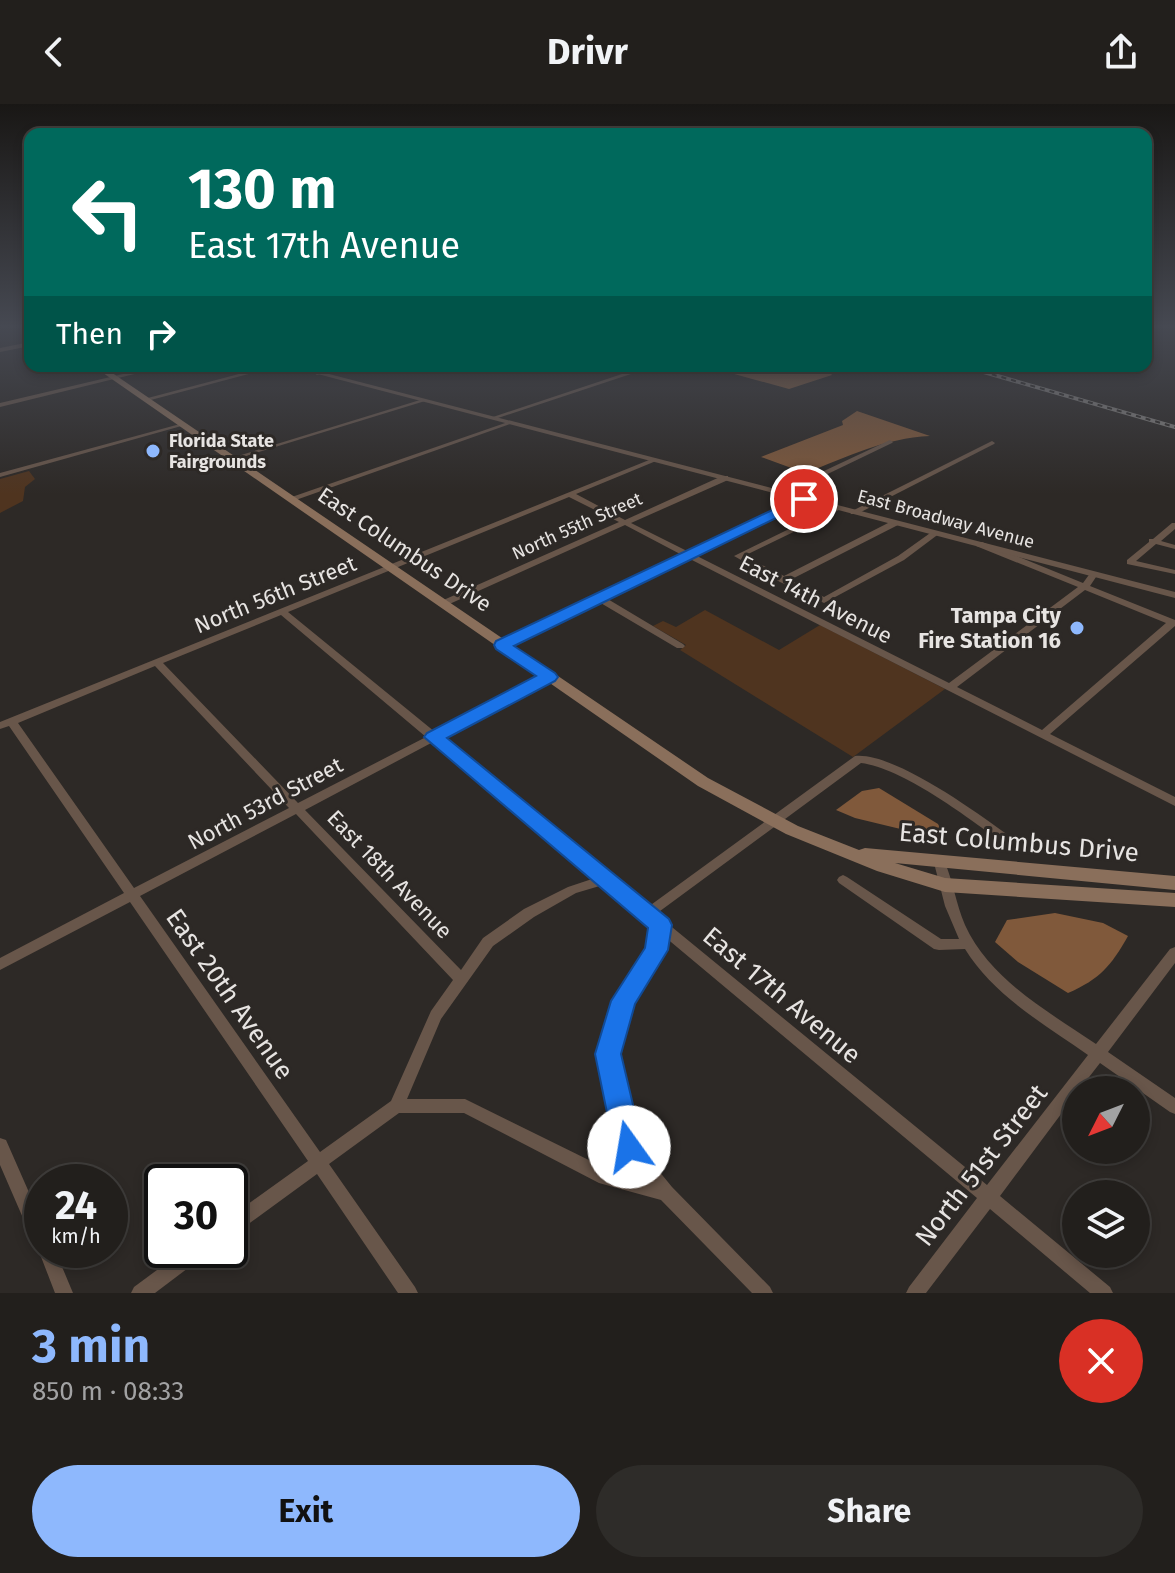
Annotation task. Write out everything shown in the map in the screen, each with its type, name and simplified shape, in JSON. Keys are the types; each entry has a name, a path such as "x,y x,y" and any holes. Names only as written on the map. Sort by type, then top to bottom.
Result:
{"main road":[{"name":"East Columbus Drive","path":"123,383 703,782 771,821 883,866 945,885 1175,900"},
{"name":"East Columbus Drive","path":"857,854 1175,883"}],"street":[{"path":"0,405 91,383"},
{"path":"147,399 208,383"},
{"name":"East Broadway Avenue","path":"356,383 1175,595"},
{"path":"493,418 599,383"},
{"path":"231,459 422,401"},
{"path":"290,499 510,423"},
{"path":"0,475 182,425"},
{"path":"781,493 890,442"},
{"path":"854,512 992,443"},
{"name":"North 56th Street","path":"6,724 654,460"},
{"name":"North 55th Street","path":"442,604 725,478"},
{"name":"East 14th Avenue","path":"569,494 1175,802"},
{"path":"502,645 804,499"},
{"path":"839,508 738,556 824,600 901,558 936,533"},
{"path":"783,580 895,523"},
{"path":"1175,525 1130,562 1175,572"},
{"path":"979,544 1174,623 1043,735"},
{"path":"1147,545 1175,547"},
{"path":"949,688 1084,587 1094,574"},
{"path":"599,598 680,646"},
{"name":"East 17th Avenue","path":"282,611 1104,1293"},
{"name":"East 18th Avenue","path":"156,662 460,978"},
{"name":"North 53rd Street","path":"0,964 549,677"},
{"name":"East 20th Avenue","path":"6,724 132,895 409,1293"},
{"path":"647,914 852,763 866,758 883,763 1004,838"},
{"path":"940,863 952,917 965,944 1016,997 1175,1107"},
{"path":"248,1214 396,1106 436,1015 488,942 529,913 572,890 605,879"},
{"path":"843,880 939,945 965,944"},
{"path":"661,925 656,950 623,1001 608,1054 629,1147 666,1193 764,1293"},
{"name":"North 51st Street","path":"915,1293 1175,953"},
{"path":"396,1106 465,1106 605,1177 666,1193"},
{"path":"0,1146 24,1201"},
{"path":"605,1177 629,1147"},
{"path":"54,1268 64,1293"},
{"path":"140,1293 174,1268"}],"shaded area":[{"path":"769,383 806,383 789,389"},
{"path":"857,411 930,436 882,444 805,473 761,457 843,425 842,421"},
{"path":"29,471 35,479 25,487 23,501 0,513 0,479"},
{"path":"705,610 779,650 820,625 945,689 853,757 680,650 686,645 653,626 663,621 676,627"},
{"path":"879,788 938,824 946,840 855,818 836,810 862,791"},
{"path":"1055,913 1103,923 1128,936 1104,970 1068,993 1018,962 995,942 1007,920"}],"railway":[{"path":"1024,383 1175,427"}],"place":[{"name":"Florida State Fairgrounds","path":"153,451"},
{"name":"Tampa City Fire Station 16","path":"1077,628"}],"route":[{"path":"629,1147 608,1054 623,1001 644,973 656,950 661,925 434,737 549,677 502,645 804,499"}]}
